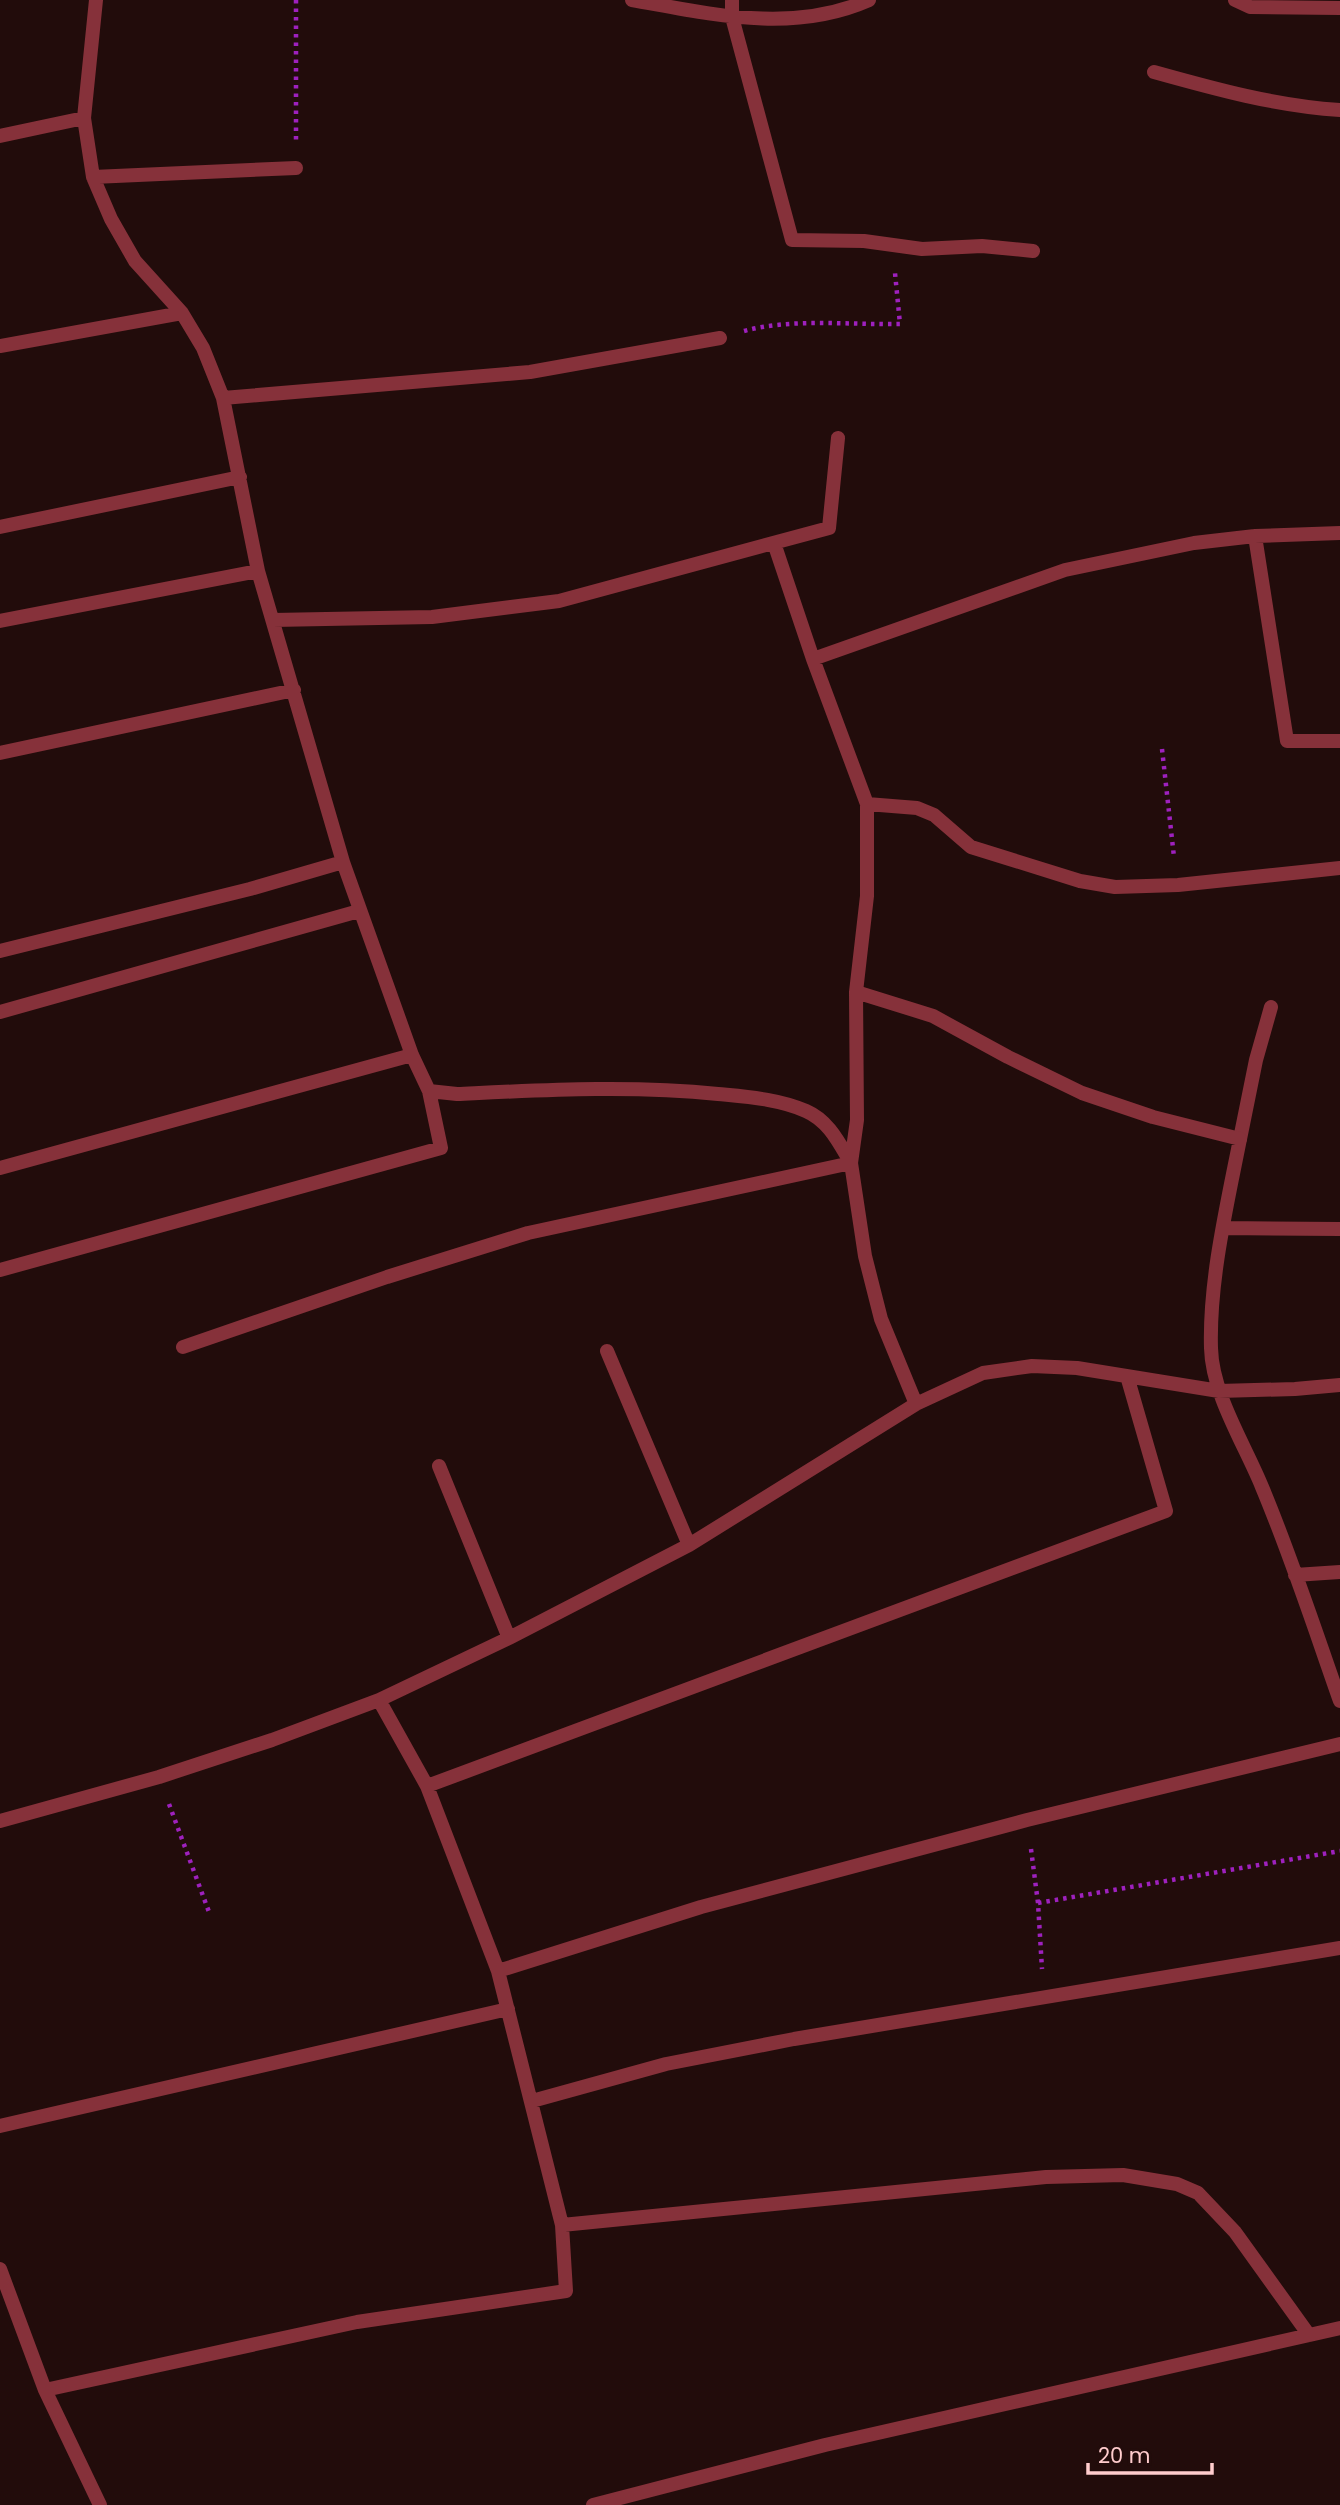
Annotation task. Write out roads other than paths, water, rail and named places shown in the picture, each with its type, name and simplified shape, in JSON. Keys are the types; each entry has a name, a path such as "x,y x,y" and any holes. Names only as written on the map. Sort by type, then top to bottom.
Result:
{"street":[{"path":"0,1270 441,1148 429,1091 412,1055 343,862 258,571 223,398 203,348 182,313 135,261 111,219 93,177 84,118 96,0"},
{"path":"632,0 733,18 820,17 869,0"},
{"path":"732,0 733,18 792,240 864,241 922,249 982,246 1033,251"},
{"path":"1235,0 1250,7 1340,8"},
{"path":"1154,72 1239,95 1312,108 1340,110"},
{"path":"0,136 84,118"},
{"path":"93,177 296,168"},
{"path":"0,346 182,313"},
{"path":"223,398 530,372 720,338"},
{"path":"273,620 432,617 559,601 829,528 838,438"},
{"path":"0,527 240,477"},
{"path":"813,659 1065,570 1159,550 1255,536 1340,533"},
{"path":"1255,536 1287,741 1340,741"},
{"path":"774,543 813,659 867,804 867,896 856,992 857,1120 851,1163 866,1256 881,1319 916,1404"},
{"path":"0,621 258,571"},
{"path":"0,753 294,690"},
{"path":"867,804 917,808 933,815 971,847 1080,880 1115,887 1178,885 1340,868"},
{"path":"0,951 250,889 343,862"},
{"path":"0,1012 359,911"},
{"path":"856,992 933,1016 1007,1057 1082,1093 1153,1117 1240,1139"},
{"path":"1271,1007 1256,1060 1223,1228 1212,1308 1210,1351 1219,1391 1263,1488 1340,1701"},
{"path":"0,1168 412,1055"},
{"path":"429,1091 457,1094 628,1088 764,1099 808,1112 829,1128 851,1163"},
{"path":"183,1347 387,1277 528,1233 851,1163"},
{"path":"1223,1228 1340,1229"},
{"path":"607,1351 689,1545"},
{"path":"0,1821 159,1777 272,1740 379,1700 509,1639 689,1545 916,1404 983,1373 1032,1366 1077,1368 1219,1391 1340,1385"},
{"path":"427,1786 1166,1511 1127,1376"},
{"path":"439,1466 509,1639"},
{"path":"1295,1575 1340,1572"},
{"path":"45,2390 357,2322 566,2291 562,2225 498,1971 427,1786 379,1700"},
{"path":"498,1971 701,1907 1027,1820 1340,1744"},
{"path":"532,2101 666,2064 794,2039 1340,1948"},
{"path":"0,2126 508,2009"},
{"path":"562,2225 1046,2177 1136,2177 1177,2184 1198,2193 1235,2232 1308,2335"},
{"path":"0,2269 45,2390 100,2505"},
{"path":"593,2505 825,2445 1340,2328"}]}
